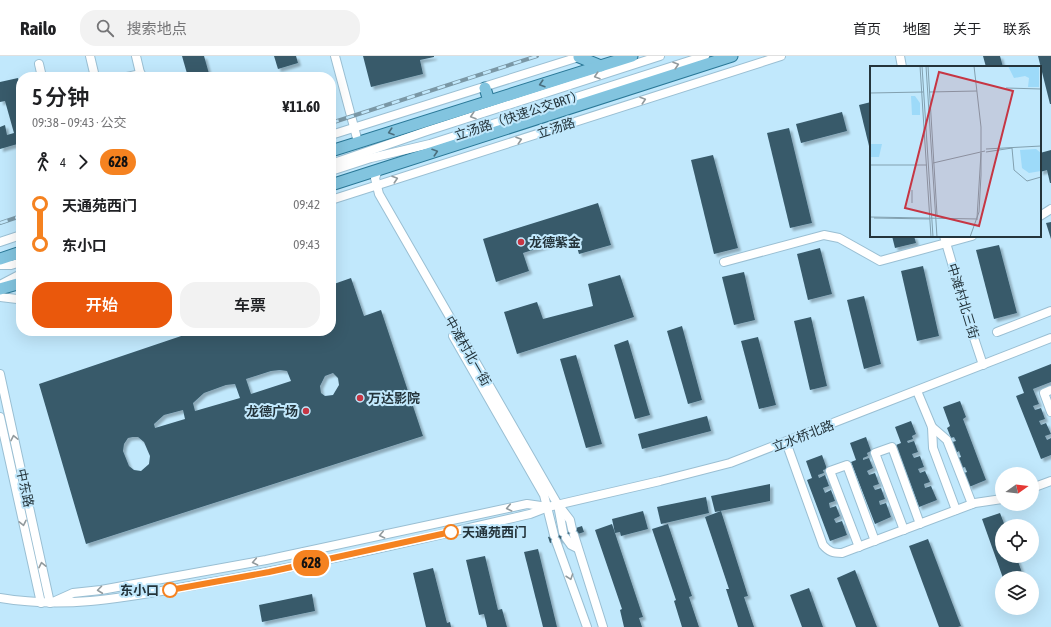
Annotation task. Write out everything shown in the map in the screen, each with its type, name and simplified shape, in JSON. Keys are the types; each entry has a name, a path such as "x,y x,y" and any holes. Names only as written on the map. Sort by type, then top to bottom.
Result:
{"main road":[{"path":"580,56 601,66"},
{"path":"336,149 632,56"},
{"name":"立汤路","path":"336,184 732,56"},
{"path":"485,88 489,101"},
{"path":"0,259 16,254"},
{"path":"0,289 16,284"}],"street":[{"path":"90,56 94,72"},
{"path":"136,56 140,72"},
{"path":"335,56 353,128 358,142"},
{"path":"336,133 485,88 580,56"},
{"name":"立汤路（快速公交BRT）","path":"336,162 427,131 660,56"},
{"name":"立汤路（快速公交BRT）","path":"336,169 371,158 430,144 706,56"},
{"name":"立汤路","path":"336,198 781,56"},
{"path":"900,56 902,66"},
{"path":"39,64 41,72"},
{"path":"373,186 378,170"},
{"name":"中滩村北一街","path":"361,176 373,186 379,194 558,505 570,520 569,533 577,548 603,627"},
{"name":"中滩村北一街","path":"373,186 544,495 548,507 550,523 587,627"},
{"path":"1041,215 1051,209"},
{"path":"724,262 824,235 839,238 880,261 945,240 965,237"},
{"path":"0,242 16,237"},
{"name":"中滩村北三街","path":"945,240 983,365"},
{"path":"0,265 16,264"},
{"path":"0,285 16,277"},
{"path":"0,297 16,299"},
{"path":"998,332 1051,311"},
{"name":"立水桥北路","path":"0,598 41,603 102,602 269,572 530,514 548,507 708,469 754,455 1051,338"},
{"name":"中东路","path":"0,374 50,603"},
{"path":"1051,390 1044,393 1051,412"},
{"path":"917,391 932,427 933,448 956,510"},
{"name":"中东路","path":"0,417 41,603"},
{"path":"932,427 947,440 972,504"},
{"path":"786,442 823,545 827,551 834,553 842,553 972,504 984,500 995,499"},
{"path":"904,530 875,453 892,447 920,524"},
{"path":"859,547 830,471 847,465 875,541"},
{"path":"1039,485 1051,480"},
{"name":"立水桥北路","path":"50,603 73,592 101,590 266,560 528,504 548,507"}],"building":[{"path":"182,56 204,56 209,72 187,72"},
{"path":"274,56 296,56 298,63 278,69"},
{"path":"363,56 434,57 420,60 423,74 371,87"},
{"path":"983,56 1000,56 1003,66 986,66"},
{"path":"1038,56 1051,56 1051,104 1050,104"},
{"path":"16,78 16,144 0,149 0,127 5,125 7,135 14,133 5,101 0,102 0,82"},
{"path":"870,102 870,150 859,105"},
{"path":"842,112 847,131 801,143 796,124"},
{"path":"789,128 812,223 790,228 767,133"},
{"path":"1051,150 1051,183 1047,170 1041,172 1041,153"},
{"path":"713,155 738,248 714,254 691,160"},
{"name":"龙德紫金","path":"598,203 611,245 579,254 574,237 523,253 529,271 496,282 483,239"},
{"path":"1051,222 1051,239 1046,223"},
{"path":"892,237 914,237 916,243 895,248"},
{"path":"999,245 1017,313 994,319 976,250"},
{"path":"820,248 832,294 808,300 797,254"},
{"path":"923,266 939,336 917,341 901,271"},
{"path":"744,272 755,320 734,325 722,277"},
{"path":"620,275 634,317 517,354 504,312 537,302 543,319 593,306 588,284"},
{"name":"龙德广场","path":"351,278 364,316 381,310 423,436 86,544 39,384 181,336 336,336 336,283","holes":["271,371 287,371 291,381 251,394 246,379","333,373 338,378 339,385 333,395 325,396 321,393 320,386 325,376","235,384 240,398 195,411 193,403 204,393 226,385","183,410 185,419 155,428 154,424 164,415","138,437 144,442 150,456 149,464 141,471 134,470 129,466 123,451 124,444 128,438"]},
{"path":"864,296 881,364 864,369 847,300"},
{"path":"811,317 827,386 810,390 794,321"},
{"path":"682,326 702,400 688,404 667,331"},
{"path":"758,337 776,405 759,409 741,341"},
{"path":"628,340 650,415 635,419 614,345"},
{"path":"576,355 602,444 586,448 560,359"},
{"path":"1051,364 1051,382 1033,389 1039,404 1033,406 1035,410 1041,408 1045,419 1039,421 1041,425 1046,423 1051,434 1045,436 1047,440 1051,438 1051,455 1041,459 1016,396 1024,393 1018,377"},
{"path":"960,401 966,417 963,419 986,480 969,487 964,473 967,472 965,467 962,468 958,458 961,457 959,451 956,453 952,442 956,441 954,437 951,438 947,428 950,426 943,407"},
{"path":"707,416 711,431 642,449 638,434"},
{"path":"911,421 916,434 912,436 913,439 907,441 908,443 914,441 918,452 912,454 914,458 920,456 924,467 918,469 920,473 925,471 930,482 924,484 925,488 931,486 937,500 919,507 896,445 901,443 895,427"},
{"path":"866,437 871,451 867,453 868,456 863,458 863,460 869,458 873,468 867,471 869,475 875,473 879,484 873,486 875,490 881,488 885,499 879,501 880,505 886,503 891,517 875,524 851,462 856,460 850,443"},
{"path":"822,455 827,469 823,470 824,473 818,475 819,478 825,475 829,486 823,488 825,493 831,490 835,501 829,503 830,508 836,506 840,516 834,519 836,523 842,521 847,535 830,541 807,480 812,478 806,461"},
{"path":"770,484 770,501 715,512 711,496"},
{"path":"706,497 709,513 661,524 657,507"},
{"path":"643,511 648,529 621,536 620,532 615,533 612,519"},
{"path":"721,511 748,596 744,597 754,627 738,627 726,589 729,589 705,517"},
{"path":"1000,513 1002,519 995,519 995,556 982,519"},
{"path":"612,524 643,617 639,618 642,627 624,627 620,610 622,609 595,530"},
{"path":"668,524 692,596 689,597 699,627 682,627 674,601 676,600 652,529"},
{"name":"天通苑西门","path":"582,526 584,532 550,543 548,537"},
{"path":"928,539 961,626 939,627 909,546"},
{"path":"538,549 557,627 543,627 524,552"},
{"path":"485,556 498,610 502,609 507,627 487,627 484,614 479,615 466,560"},
{"path":"998,563 1019,563 1021,571 1001,571"},
{"path":"433,568 447,623 450,622 451,627 426,627 413,573"},
{"path":"855,570 877,627 856,627 837,578"},
{"path":"809,588 823,627 802,627 790,595"},
{"path":"312,594 315,611 262,622 259,605"}],"railway":[{"path":"336,121 537,56"},
{"path":"0,223 16,218"}],"bus line":[{"name":"628","path":"170,590 269,572 451,532"}],"place":[{"name":"龙德紫金","path":"521,242"},
{"name":"万达影院","path":"360,398"},
{"name":"龙德广场","path":"306,411"},
{"name":"天通苑西门","path":"451,532"},
{"name":"东小口","path":"170,590"}]}
